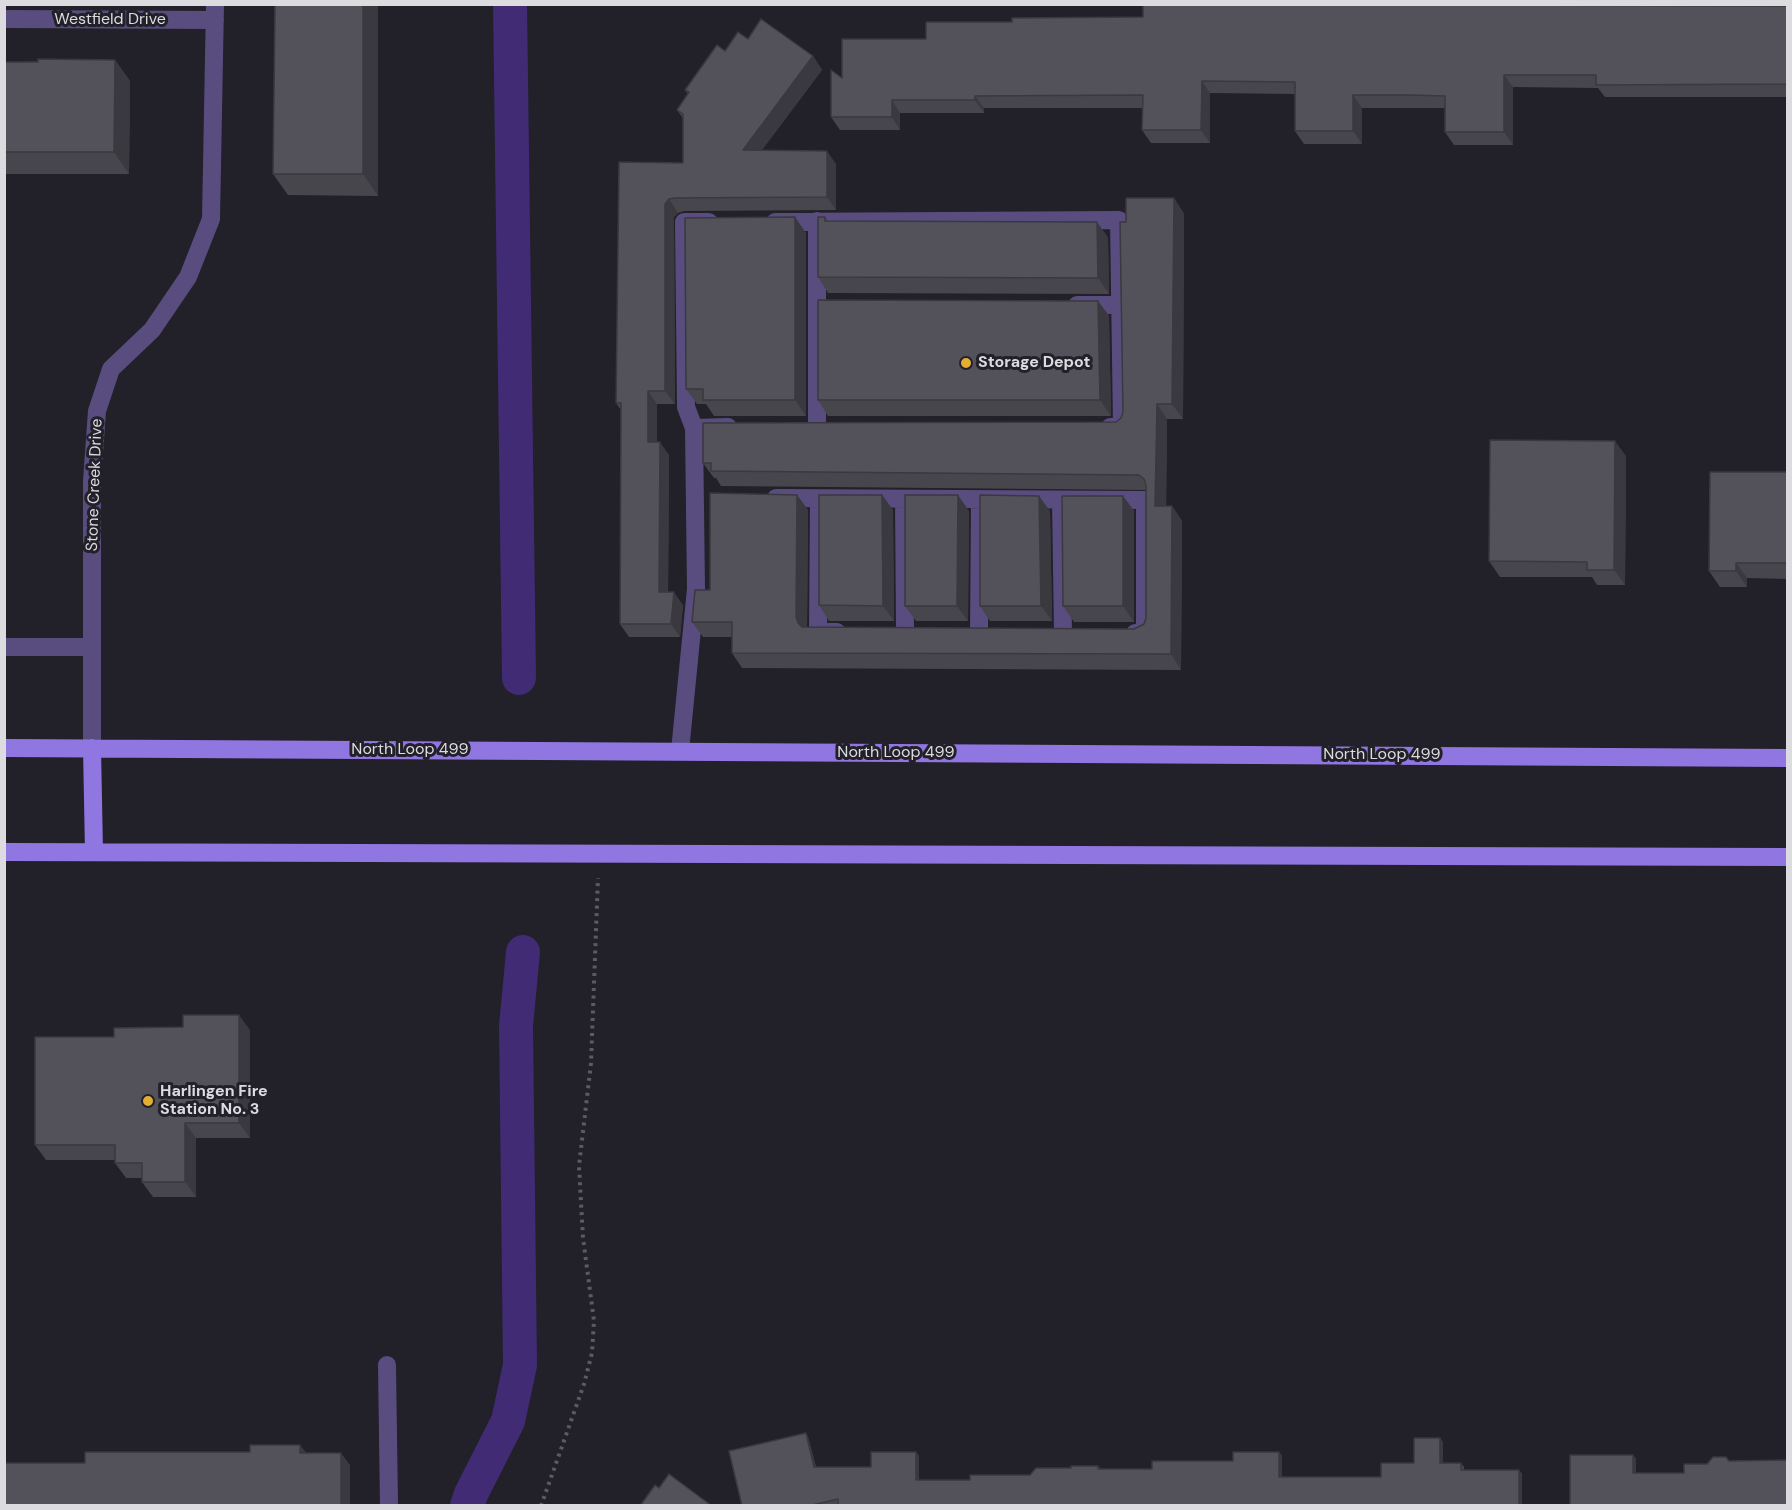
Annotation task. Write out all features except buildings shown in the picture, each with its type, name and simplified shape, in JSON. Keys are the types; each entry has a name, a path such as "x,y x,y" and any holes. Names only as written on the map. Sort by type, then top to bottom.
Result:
{"main road":[{"name":"North Loop 499","path":"4,748 1788,758"},
{"path":"92,748 94,852"},
{"path":"4,852 1788,857"}],"street":[{"name":"Westfield Drive","path":"4,20 215,12"},
{"name":"Stone Creek Drive","path":"92,748 92,481 97,411 111,369 152,330 188,278 210,219 215,12"},
{"path":"761,222 1119,220 1122,427 1098,427"},
{"path":"817,221 817,304 811,427 840,427"},
{"path":"680,751 696,589 701,497 694,428 687,407 684,222 728,222"},
{"path":"817,304 840,304"},
{"path":"1062,305 1120,305"},
{"path":"694,428 745,427"},
{"path":"763,498 1145,500 1145,633 1122,633"},
{"path":"819,499 818,632 851,632"},
{"path":"904,500 905,632"},
{"path":"958,633 985,633 980,500"},
{"path":"1061,500 1063,633"},
{"path":"884,632 927,632"},
{"path":"4,647 92,647"},
{"path":"387,1365 389,1506"}],"path":[{"path":"541,1506 584,1384 592,1353 594,1321 583,1238 579,1166 591,1063 598,854"}],"waterway":[{"path":"510,4 519,678"},
{"path":"467,1506 508,1421 520,1365 516,1026 523,952"}],"place":[{"name":"Storage Depot","path":"966,363"},
{"name":"Harlingen Fire Station No. 3","path":"148,1101"}]}
